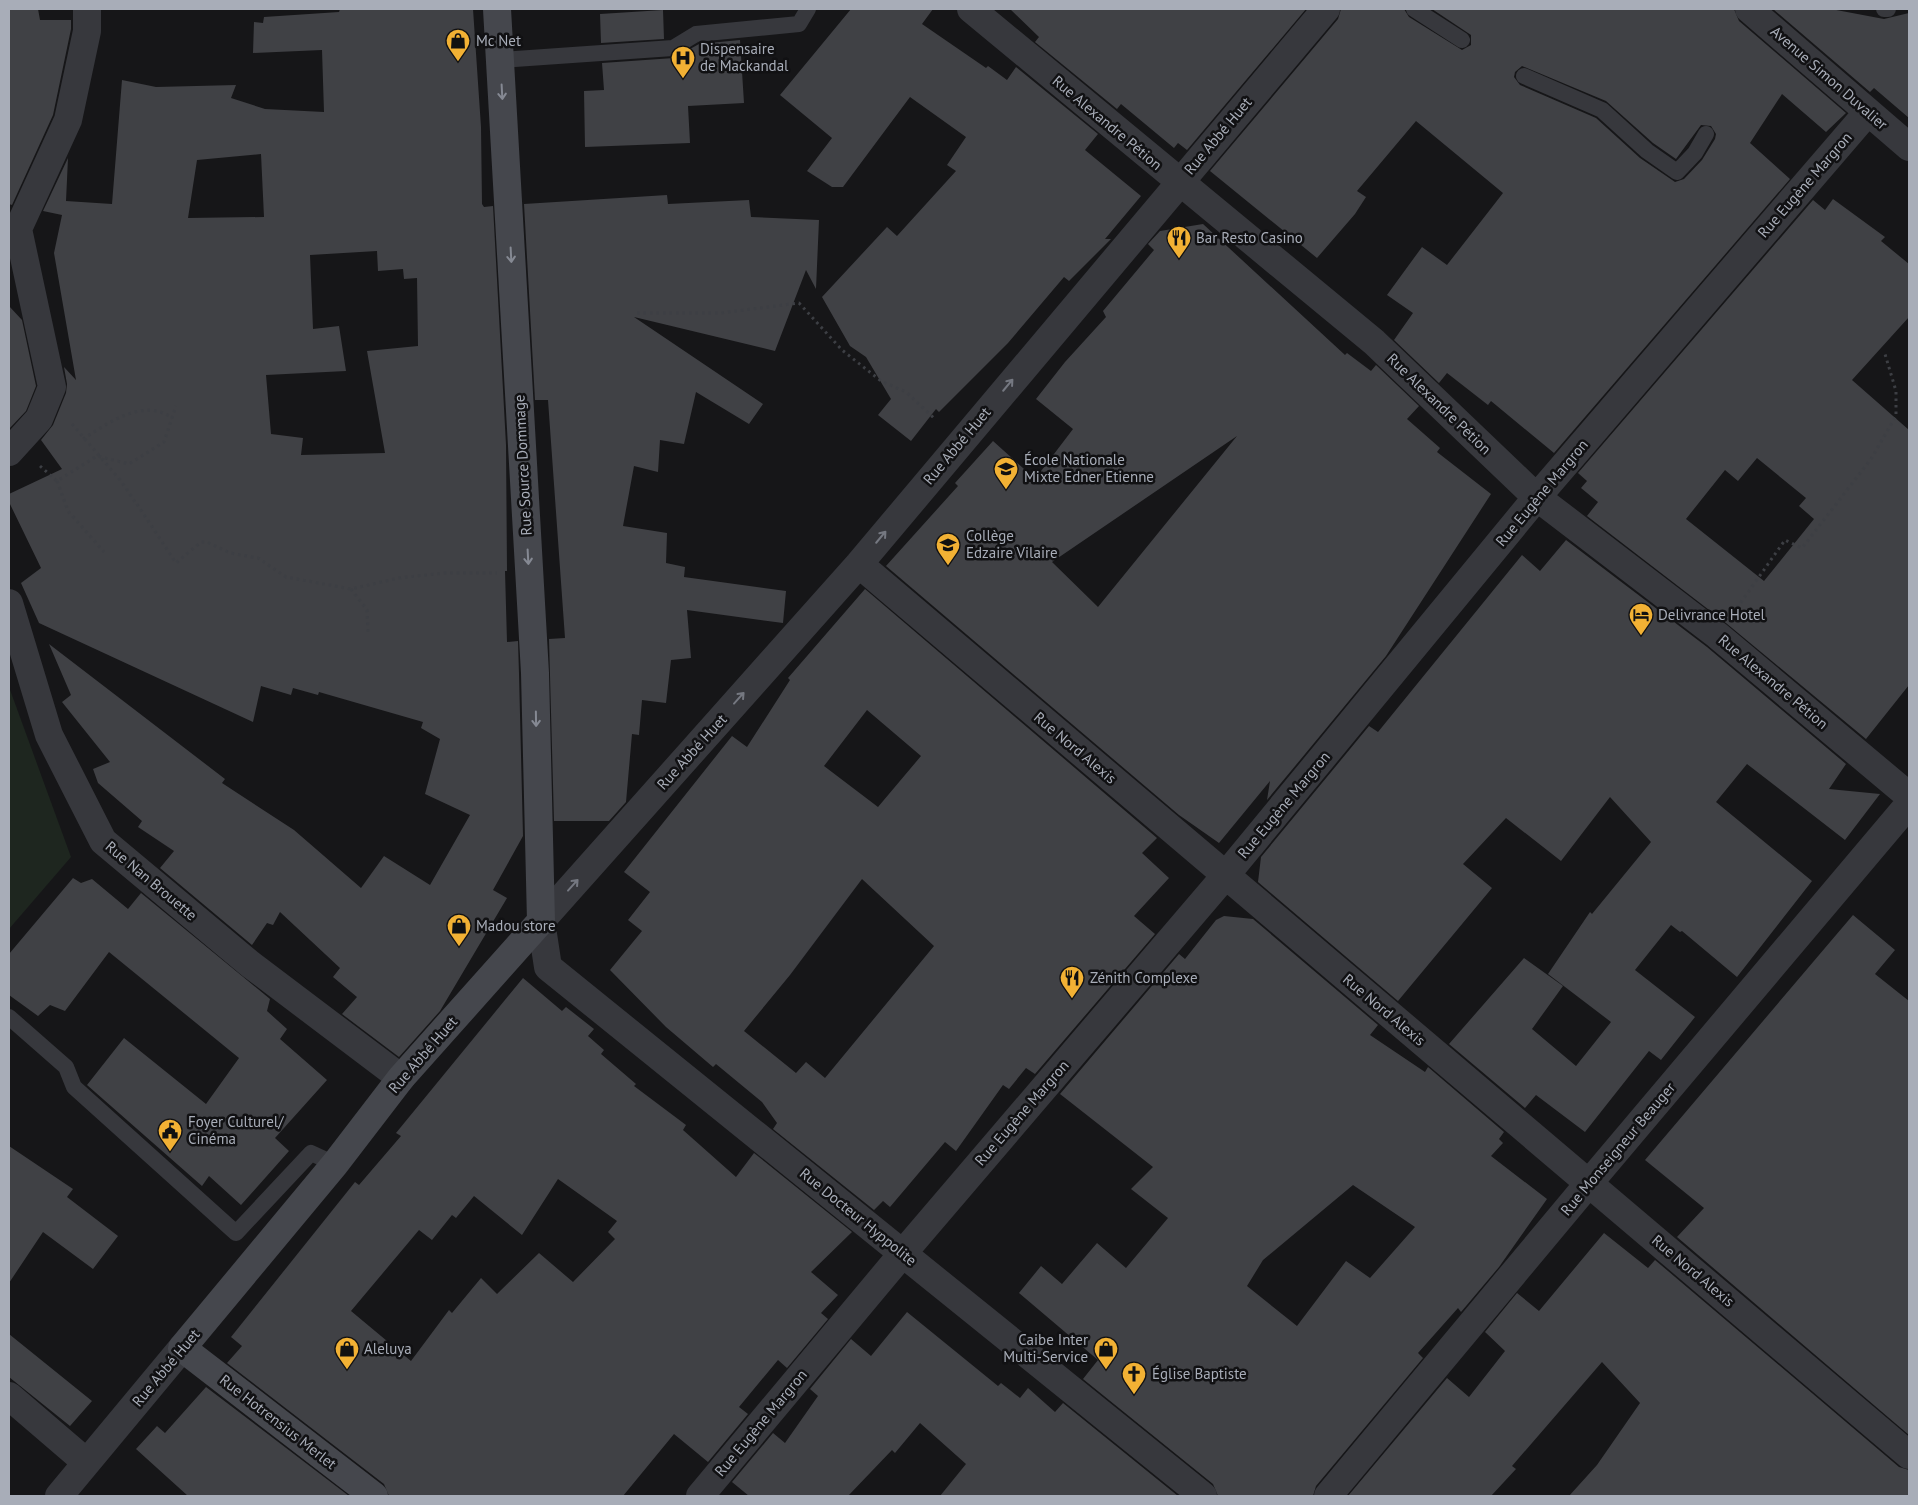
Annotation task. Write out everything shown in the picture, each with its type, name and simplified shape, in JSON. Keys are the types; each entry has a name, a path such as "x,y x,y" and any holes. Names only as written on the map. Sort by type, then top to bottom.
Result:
{"main road":[{"name":"Rue Source Dommage","path":"498,9 535,674 541,921"},
{"name":"Rue Abbé Huet","path":"182,1348 335,1164 401,1078 541,921"},
{"name":"Rue Hotrensius Merlet","path":"182,1348 374,1496"}],"street":[{"path":"12,448 40,419 52,387 18,229 68,120 87,31 87,9"},
{"name":"Rue Alexandre Pétion","path":"971,9 1374,342 1537,498 1717,634 1909,796"},
{"name":"Rue Abbé Huet","path":"541,921 859,564 1326,9"},
{"name":"Avenue Simon Duvalier","path":"1749,9 1867,113 1909,147"},
{"name":"Rue Eugène Margron","path":"700,1496 902,1253 1225,876 1537,498 1867,113"},
{"name":"Rue Nord Alexis","path":"859,564 1909,1455"},
{"name":"Rue Nan Brouette","path":"9,603 49,735 103,841 250,964 401,1078"},
{"name":"Rue Monseigneur Beauger","path":"1328,1496 1909,804"},
{"name":"Rue Docteur Hyppolite","path":"541,921 548,967 1203,1496"},
{"name":"Rue Abbé Huet","path":"59,1496 182,1348"},
{"path":"9,1396 86,1462"}],"lane":[{"path":"500,60 673,48 696,34 798,24 808,9"},
{"path":"1414,9 1462,40"},
{"path":"1524,76 1602,110 1647,151 1677,172 1695,153 1706,134"},
{"path":"9,1017 66,1067 74,1087 236,1233 311,1153 335,1164"}],"path":[{"path":"637,313 721,313 799,303 842,350 881,381 906,392 960,443"},
{"path":"1717,634 1785,540 1802,548 1870,459 1896,416 1896,391 1886,354"},
{"path":"49,394 82,439 121,481 146,519"},
{"path":"57,481 97,456 129,464 164,442 176,406"},
{"path":"82,439 102,426 140,409 162,410 172,418"},
{"path":"12,448 57,481 68,511 104,552"},
{"path":"137,504 176,563 201,542 207,542 230,553 258,558 286,577 351,589 399,578 444,573 529,573"},
{"path":"351,589 367,610 368,632"}],"shaded area":[{"path":"9,687 71,857 9,929"}],"building":[{"path":"9,9 38,9 40,20 71,20 71,29 53,115 12,205 9,204"},
{"path":"340,9 473,9 481,127 482,204 484,207 493,206 506,445 507,571 505,571 507,642 518,641 523,836 493,890 507,898 440,1011 399,1057 342,1014 357,997 333,977 340,968 280,912 273,925 267,923 252,945 160,868 174,851 138,827 142,821 98,783 93,769 110,762 62,702 71,695 49,644 225,779 222,783 294,830 361,888 384,856 430,885 470,815 425,794 440,739 421,728 423,722 319,692 318,695 293,688 291,695 261,686 253,722 39,623 21,583 41,568 9,502 9,494 62,469 41,440 53,425 66,393 67,384 64,367 76,380 54,253 62,215 43,211 68,158 66,201 112,204 122,80 156,87 236,85 231,98 265,109 324,112 322,50 253,53 254,22 263,23 264,17 339,12","holes":["261,154 264,217 188,218 197,160","377,251 378,271 403,269 404,279 417,278 418,346 367,351 385,453 301,455 303,438 271,434 266,375 346,371 339,326 313,329 310,255"]},
{"path":"851,9 933,9 922,24 986,68 988,66 1007,80 1016,67 1098,134 1085,150 1141,196 1105,239 1111,239 1069,281 1064,277 1008,343 939,412 936,409 911,441 878,415 891,399 866,357 850,346 822,297 887,227 897,236 956,171 947,165 966,137 910,97 843,187 832,187 807,171 832,138 780,95"},
{"path":"1010,9 1306,9 1187,150 1178,143 1174,148 1121,104 1117,109 1035,42 1039,37"},
{"path":"1341,9 1404,9 1409,17 1462,50 1471,45 1471,35 1432,9 1734,9 1739,21 1846,113 1826,132 1782,94 1750,143 1790,179 1554,453 1491,401 1488,405 1447,373 1439,383 1394,340 1413,313 1387,295 1422,247 1447,265 1503,193 1416,121 1357,191 1366,197 1355,214 1317,258 1210,171 1338,19","holes":["1522,66 1606,101 1653,143 1676,159 1701,125 1711,126 1716,134 1715,139 1702,160 1684,179 1675,182 1640,158 1596,118 1520,85 1514,77 1515,72"]},
{"path":"1773,9 1831,9 1884,19 1909,13 1909,118 1874,88 1870,92"},
{"path":"663,10 664,39 601,43 600,14"},
{"path":"740,40 744,103 688,106 690,143 585,147 584,91 604,90 602,63 674,58 699,44"},
{"path":"667,195 668,204 749,200 751,217 819,220 816,289 806,270 775,351 634,317 763,404 749,424 696,392 684,444 660,440 658,472 634,466 623,526 667,533 666,563 685,567 684,577 786,591 783,623 687,610 691,658 671,660 666,703 642,700 639,735 632,734 626,802 609,821 554,821 549,639 565,638 548,400 535,400 524,204"},
{"path":"1833,199 1885,237 1881,241 1909,264 1909,317 1852,380 1909,430 1909,685 1866,739 1726,623 1587,516 1598,502 1581,488 1587,481 1578,473 1813,200 1825,210","holes":["1757,458 1806,498 1799,506 1814,519 1764,581 1686,519 1725,470 1738,481"]},
{"path":"1203,224 1345,355 1347,353 1371,371 1376,365 1419,406 1407,419 1440,448 1437,452 1491,494 1386,656 1267,800 1270,781 1219,843 1179,815 886,566 958,486 955,483 993,441 1035,479 1073,429 1036,399 1065,362 1106,317 1103,311 1154,250 1148,244 1160,231","holes":["1237,436 1098,607 1052,562"]},
{"path":"9,306 22,320 36,386 26,411 9,429"},
{"path":"1566,540 1707,647 1846,764 1829,789 1880,794 1845,840 1747,764 1716,802 1812,881 1737,977 1682,931 1680,932 1671,925 1635,970 1695,1017 1661,1060 1649,1051 1585,1132 1536,1095 1525,1108 1449,1044 1524,958 1563,986 1532,1029 1576,1066 1611,1022 1548,974 1590,912 1592,914 1651,842 1610,797 1561,861 1506,818 1463,864 1492,888 1398,1001 1258,882 1261,857 1369,726 1378,732 1522,555 1540,571"},
{"path":"865,589 1157,838 1142,853 1169,878 1134,916 1155,934 1035,1074 1026,1068 1009,1089 1003,1085 956,1151 945,1142 890,1207 883,1201 874,1210 773,1129 777,1123 762,1102 716,1064 713,1067 666,1027 610,970 642,931 628,920 650,892 624,872 732,736 747,747 790,680 788,678","holes":["867,710 921,756 878,807 824,766","862,879 934,946 825,1078 806,1062 796,1073 744,1031 790,975"]},
{"path":"73,878 81,883 92,879 128,909 141,893 270,999 267,1011 287,1029 280,1039 327,1080 275,1138 289,1151 241,1205 209,1176 202,1186 87,1085 124,1038 206,1104 239,1058 109,952 65,1011 50,1005 38,1016 9,995 9,954"},
{"path":"1853,915 1895,950 1875,974 1909,1001 1909,1435 1677,1237 1704,1208 1645,1160"},
{"path":"1224,916 1253,919 1378,1025 1370,1035 1425,1072 1428,1067 1504,1132 1499,1139 1503,1143 1491,1156 1547,1199 1499,1267 1461,1312 1458,1308 1418,1353 1423,1358 1316,1486 1313,1496 1218,1496 1213,1484 1083,1379 1098,1360 1019,1293 1041,1266 1062,1284 1097,1243 1126,1268 1168,1218 1131,1189 1153,1167 1060,1094 1179,954 1185,959 1216,920","holes":["1353,1185 1415,1227 1370,1278 1346,1261 1297,1326 1247,1286 1263,1260"]},
{"path":"523,978 562,1011 566,1007 594,1029 588,1036 604,1050 601,1054 636,1084 634,1086 686,1125 683,1130 736,1177 754,1153 852,1232 811,1272 838,1295 821,1313 828,1319 787,1368 778,1360 739,1407 748,1414 708,1462 674,1434 623,1496 389,1496 384,1484 227,1363 242,1346 231,1337 355,1182 359,1185 401,1136 396,1133","holes":["558,1179 617,1221 608,1232 615,1239 573,1282 539,1253 497,1294 481,1278 452,1313 449,1310 411,1361 351,1311 419,1230 432,1240 452,1215 456,1218 474,1196 522,1235"]},
{"path":"9,1146 73,1189 67,1197 118,1236 93,1269 43,1232 9,1283"},
{"path":"1604,1233 1648,1268 1655,1260 1899,1467 1909,1470 1909,1496 1569,1496 1597,1465 1640,1403 1602,1362 1512,1466 1516,1469 1491,1496 1348,1496 1447,1378 1469,1397 1505,1351 1485,1332 1517,1293 1539,1311"},
{"path":"907,1312 998,1386 1001,1383 1020,1398 1028,1388 1055,1412 1063,1403 1178,1496 940,1496 966,1464 920,1423 895,1453 892,1450 848,1496 749,1496 732,1482 773,1433 785,1443 818,1396 810,1389 851,1339 871,1356"},
{"path":"9,1334 92,1401 70,1426 9,1377"},
{"path":"206,1387 349,1496 188,1496 136,1449 157,1426 165,1433"}],"place":[{"name":"Mc Net","path":"458,62"},
{"name":"Dispensaire de Mackandal","path":"683,79"},
{"name":"Bar Resto Casino","path":"1179,259"},
{"name":"École Nationale Mixte Edner Etienne","path":"1006,490"},
{"name":"Collège Edzaire Vilaire","path":"948,566"},
{"name":"Delivrance Hotel","path":"1641,636"},
{"name":"Madou store","path":"459,947"},
{"name":"Zénith Complexe","path":"1072,999"},
{"name":"Foyer Culturel/ Cinéma","path":"170,1152"},
{"name":"Aleluya","path":"347,1370"},
{"name":"Caibe Inter Multi-Service","path":"1106,1370"},
{"name":"Église Baptiste","path":"1134,1395"}]}
